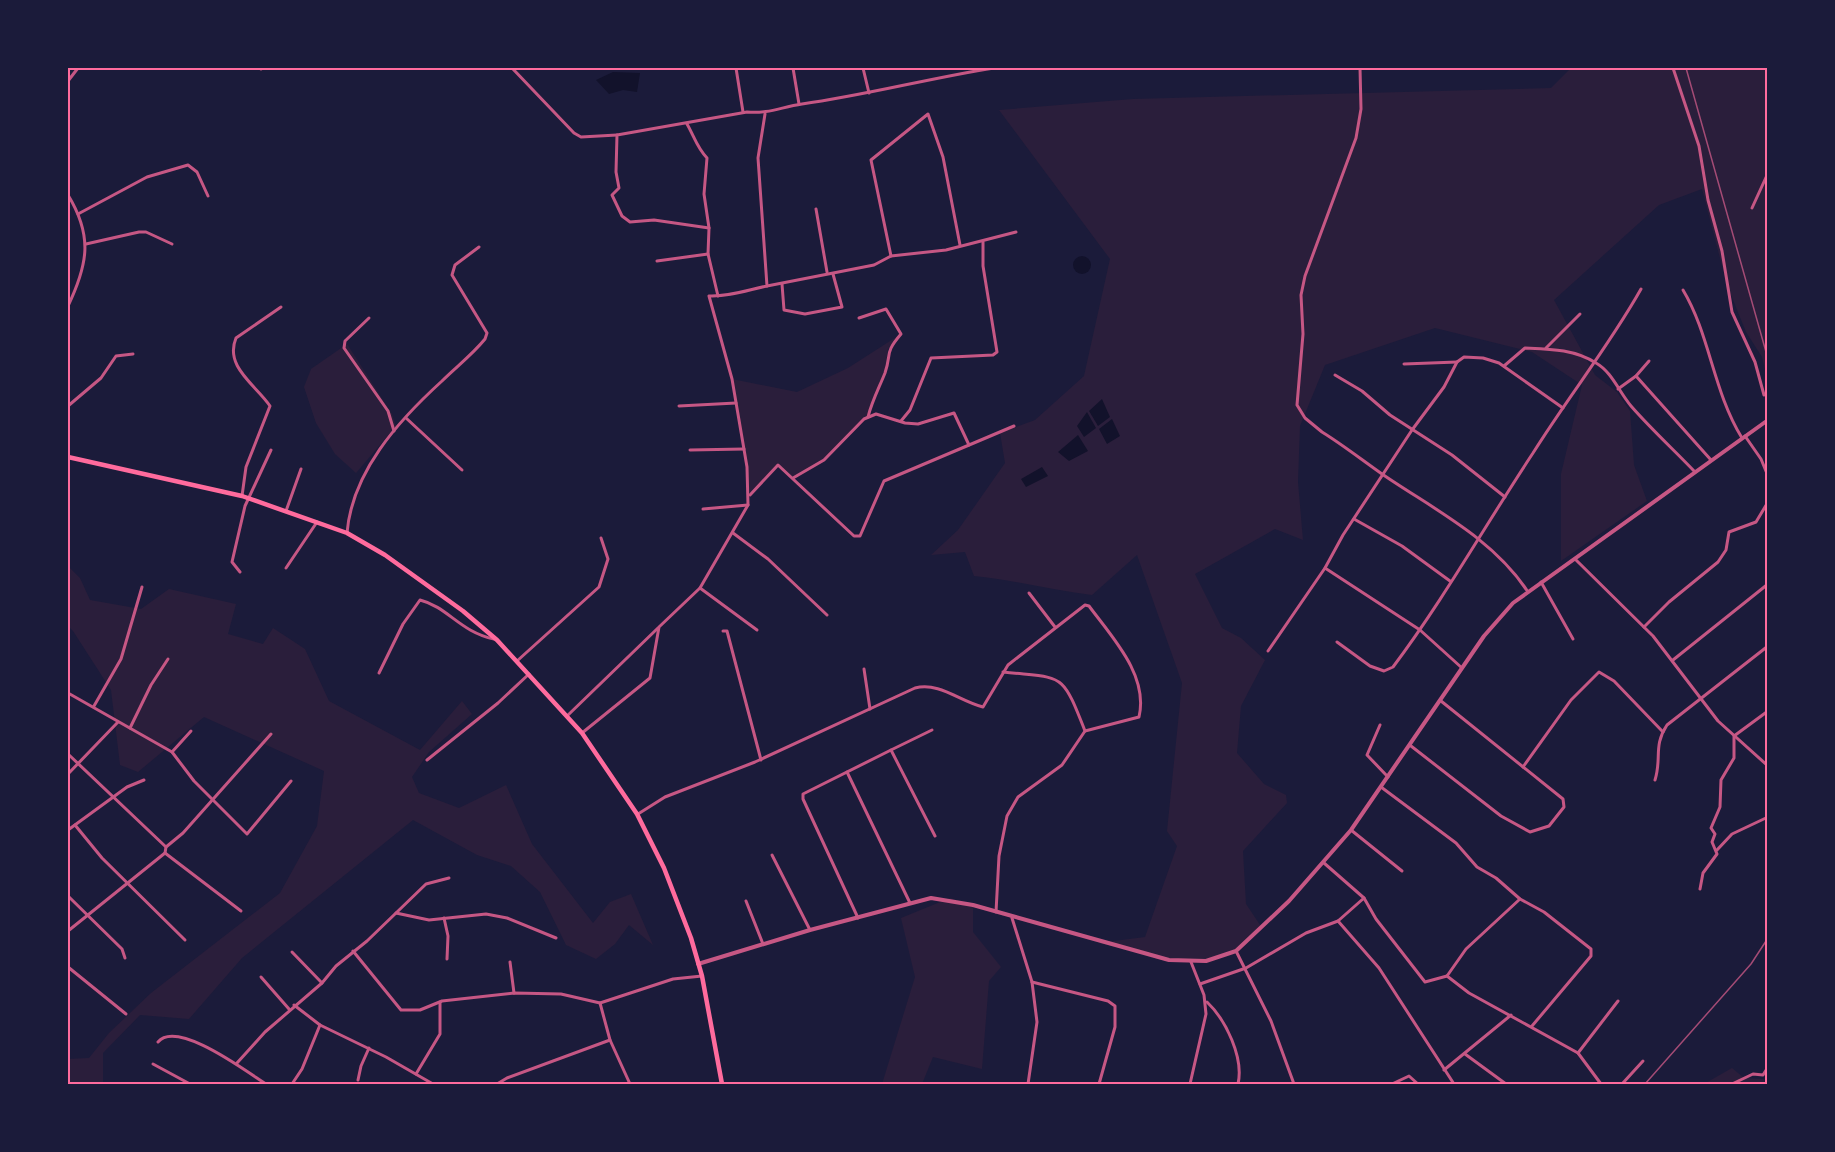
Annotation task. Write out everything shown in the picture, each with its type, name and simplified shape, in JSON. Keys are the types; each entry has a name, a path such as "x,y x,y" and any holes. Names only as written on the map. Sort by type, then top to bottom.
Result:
{"highway":[{"path":"68,457 242,496 347,533 386,555 464,611 497,640 582,733 637,814 677,899 702,976 722,1084"}],"street":[{"path":"68,81 78,68"},
{"path":"512,68 574,133 581,136 617,135 651,130 674,123 747,112 765,114 799,104 869,93 912,82 994,68"},
{"path":"736,68 743,114"},
{"path":"793,68 799,104"},
{"path":"863,68 869,93"},
{"path":"1360,68 1361,109 1356,138 1309,261 1303,286 1301,308 1303,334 1297,405 1305,418 1477,539 1506,564 1527,592"},
{"path":"1673,68 1699,146 1708,200 1722,251 1732,312 1755,362 1764,395"},
{"path":"765,114 758,158 767,286"},
{"path":"891,256 871,160 928,114 943,157 960,245"},
{"path":"686,123 696,139 698,149 707,158 704,194 709,228 708,254 718,296"},
{"path":"617,135 616,172 619,188 612,195 622,216 630,222 654,220 709,228"},
{"path":"78,214 147,177 188,165 197,172 208,196"},
{"path":"1752,208 1767,173"},
{"path":"68,195 78,214 86,244 84,268 68,306"},
{"path":"816,209 827,272"},
{"path":"86,244 146,232 172,244"},
{"path":"567,716 700,588 748,506 750,495 744,449 727,353 710,296 813,278 827,272 833,274 874,265 891,256 918,255 1016,232"},
{"path":"901,421 910,411 931,358 993,355 997,352 983,266 983,241"},
{"path":"347,533 355,493 378,453 406,418 485,339 487,333 480,317 452,275 455,265 479,247"},
{"path":"657,261 708,254"},
{"path":"782,284 784,310 805,314 843,307 833,274"},
{"path":"1337,642 1370,666 1388,670 1420,630 1563,408 1596,363 1641,288"},
{"path":"1683,290 1696,318 1726,412 1761,459 1767,476"},
{"path":"242,496 246,468 270,406 243,376 236,364 233,345 236,338 281,307"},
{"path":"859,318 886,309 901,334 888,349 885,372 873,395 868,417"},
{"path":"1544,349 1580,314"},
{"path":"369,318 345,341 344,348 388,411 394,431"},
{"path":"1504,366 1524,348 1565,350 1596,363 1606,370 1618,389 1661,440 1695,472"},
{"path":"68,406 101,378 116,356 133,354"},
{"path":"1268,651 1325,568 1382,474 1444,387 1457,362 1464,357 1483,358 1504,366 1563,408"},
{"path":"1618,389 1636,376 1649,361"},
{"path":"1404,364 1457,362"},
{"path":"1335,375 1362,391 1412,430 1452,455 1505,496"},
{"path":"1636,376 1711,460"},
{"path":"679,406 736,403"},
{"path":"793,478 824,460 868,417 876,414 918,424 954,413 969,445"},
{"path":"406,418 462,470"},
{"path":"698,964 810,930 910,903 940,898 1155,957 1191,962 1206,961 1236,951 1289,901 1351,830 1500,616 1527,592 1767,420"},
{"path":"750,495 778,465 854,536 861,536 884,481 1014,426"},
{"path":"690,450 744,449"},
{"path":"240,572 232,562 245,506 271,450"},
{"path":"286,512 301,469"},
{"path":"1644,627 1669,602 1718,562 1726,550 1726,537 1729,532 1756,522 1767,502"},
{"path":"703,509 748,506"},
{"path":"1354,519 1402,546 1450,581"},
{"path":"286,568 317,522"},
{"path":"733,532 777,567 826,615"},
{"path":"517,661 599,587 608,559 601,538"},
{"path":"1575,558 1644,627 1673,660 1718,721 1767,766"},
{"path":"1325,568 1420,630 1462,668"},
{"path":"1541,582 1573,639"},
{"path":"1673,660 1767,584"},
{"path":"94,706 121,659 142,587"},
{"path":"700,588 757,630"},
{"path":"1029,593 1055,627"},
{"path":"379,673 403,624 420,600 471,633 497,640"},
{"path":"637,814 665,797 761,760 924,686 939,688 982,707 1003,672 1018,655 1080,606 1089,606 1119,645 1140,695 1140,713 1136,720 1104,725 1085,731 1062,765 1051,776 1018,797 1007,816 999,856 996,912"},
{"path":"582,733 650,678 659,627"},
{"path":"723,631 727,632 736,660 761,760"},
{"path":"1655,780 1659,766 1658,739 1663,732 1678,716 1703,699 1767,646"},
{"path":"130,728 151,685 168,659"},
{"path":"864,669 870,709"},
{"path":"1003,672 1048,675 1056,679 1071,695 1085,731"},
{"path":"1523,767 1571,700 1599,672 1614,681 1663,732"},
{"path":"427,760 498,703 529,674"},
{"path":"68,693 172,752 194,781 247,834 291,782"},
{"path":"1411,746 1501,816 1533,832 1553,822 1564,803 1441,701"},
{"path":"1734,736 1767,711"},
{"path":"68,774 118,722"},
{"path":"1380,725 1367,755 1388,777"},
{"path":"858,918 802,796 805,792 932,730"},
{"path":"172,752 191,731"},
{"path":"68,931 165,853 166,847 183,833 213,801 271,734"},
{"path":"1717,850 1712,842 1715,834 1711,828 1720,807 1721,780 1734,758 1734,736"},
{"path":"891,750 935,836"},
{"path":"68,754 166,847"},
{"path":"847,772 910,903"},
{"path":"68,830 127,786 144,780"},
{"path":"1381,786 1455,843 1473,863 1496,878 1520,899 1544,912 1593,952 1532,1026"},
{"path":"1700,889 1703,873 1715,857 1717,850 1732,834 1767,817"},
{"path":"75,825 102,858 185,940"},
{"path":"1351,830 1402,871"},
{"path":"165,853 241,911"},
{"path":"772,855 810,930"},
{"path":"1324,863 1364,898 1376,919 1425,982 1447,976 1466,949 1520,899"},
{"path":"237,1063 289,1009 322,983 353,951 368,941 426,884 449,878"},
{"path":"68,896 122,949 125,958"},
{"path":"1200,984 1246,968 1306,933 1338,921 1364,898"},
{"path":"746,901 763,944"},
{"path":"396,913 429,920 486,914 507,918 556,938"},
{"path":"444,918 448,936 447,958"},
{"path":"1012,918 1032,982 1037,1022 1028,1084"},
{"path":"1338,921 1376,965 1454,1084"},
{"path":"353,951 401,1010 420,1010 440,1002 514,993 561,994 600,1003 673,979 702,976"},
{"path":"1236,951 1278,1038 1294,1084"},
{"path":"292,952 322,983"},
{"path":"510,962 514,993"},
{"path":"1190,1084 1205,1024 1206,1001 1191,962"},
{"path":"68,968 126,1014"},
{"path":"1447,976 1469,993 1578,1053 1601,1084"},
{"path":"261,977 289,1009"},
{"path":"1032,982 1108,1001 1115,1006 1115,1027 1099,1084"},
{"path":"1206,1001 1215,1010 1239,1060 1238,1084"},
{"path":"1578,1053 1618,1001"},
{"path":"416,1074 440,1034 440,1002"},
{"path":"600,1003 610,1040 630,1084"},
{"path":"294,1005 320,1025 369,1048 433,1084"},
{"path":"1444,1070 1511,1015"},
{"path":"292,1084 302,1068 320,1025"},
{"path":"158,1042 168,1036 182,1038 237,1063 266,1084"},
{"path":"498,1084 507,1078 610,1040"},
{"path":"358,1080 369,1048"},
{"path":"1465,1054 1506,1084"},
{"path":"1622,1084 1643,1061"},
{"path":"153,1064 190,1084"},
{"path":"1732,1084 1753,1074 1763,1075 1767,1067"},
{"path":"1392,1084 1407,1076 1418,1084"}],"shaded area":[{"path":"1571,68 1767,68 1767,378 1762,357 1746,332 1727,285 1702,189 1659,205 1554,300 1595,375 1617,392 1630,411 1634,465 1647,501 1561,561 1561,474 1582,385 1532,352 1435,328 1325,365 1300,426 1298,482 1303,540 1275,529 1195,574 1222,628 1241,638 1265,660 1241,706 1237,753 1264,784 1286,795 1287,803 1243,851 1246,904 1262,928 1238,950 1223,957 1207,960 1169,958 1098,943 1145,937 1177,846 1167,831 1182,683 1137,555 1092,595 974,576 965,552 931,555 958,530 1005,463 1000,433 1035,420 1084,376 1110,259 999,110 1133,99 1551,88"},
{"path":"613,72 640,73 637,92 623,90 609,94 596,80"},
{"path":"1082,256 1088,259 1091,265 1088,271 1082,274 1076,271 1073,265 1076,259"},
{"path":"901,334 888,349 885,372 874,395 868,417 824,460 793,478 778,466 750,495 732,379 797,392 848,368"},
{"path":"347,344 392,414 396,426 356,473 335,454 316,423 304,387 311,369"},
{"path":"1102,399 1110,417 1098,426 1089,411"},
{"path":"1087,412 1096,428 1084,437 1077,426"},
{"path":"1112,419 1120,436 1107,444 1099,429"},
{"path":"1078,435 1088,451 1069,461 1058,452"},
{"path":"1042,467 1048,476 1026,487 1021,479"},
{"path":"68,566 80,578 90,600 141,609 169,589 236,604 228,634 263,644 273,628 305,649 329,701 420,750 462,701 472,714 429,752 412,777 419,793 459,808 506,785 532,844 593,923 610,902 631,894 653,945 629,925 615,944 596,959 566,945 540,892 511,866 477,855 413,820 242,958 189,1019 140,1015 103,1053 103,1084 68,1084 68,1059 89,1058 109,1033 151,993 280,893 317,826 324,771 204,717 138,772 120,765 111,690 68,626"},
{"path":"950,898 973,905 973,932 1001,967 989,981 982,1069 933,1057 922,1084 882,1084 915,977 901,918"},
{"path":"1732,1068 1744,1078 1764,1079 1765,1084 1704,1084"}],"railway":[{"path":"1686,68 1768,359"},
{"path":"1645,1084 1751,964 1768,938"}]}
